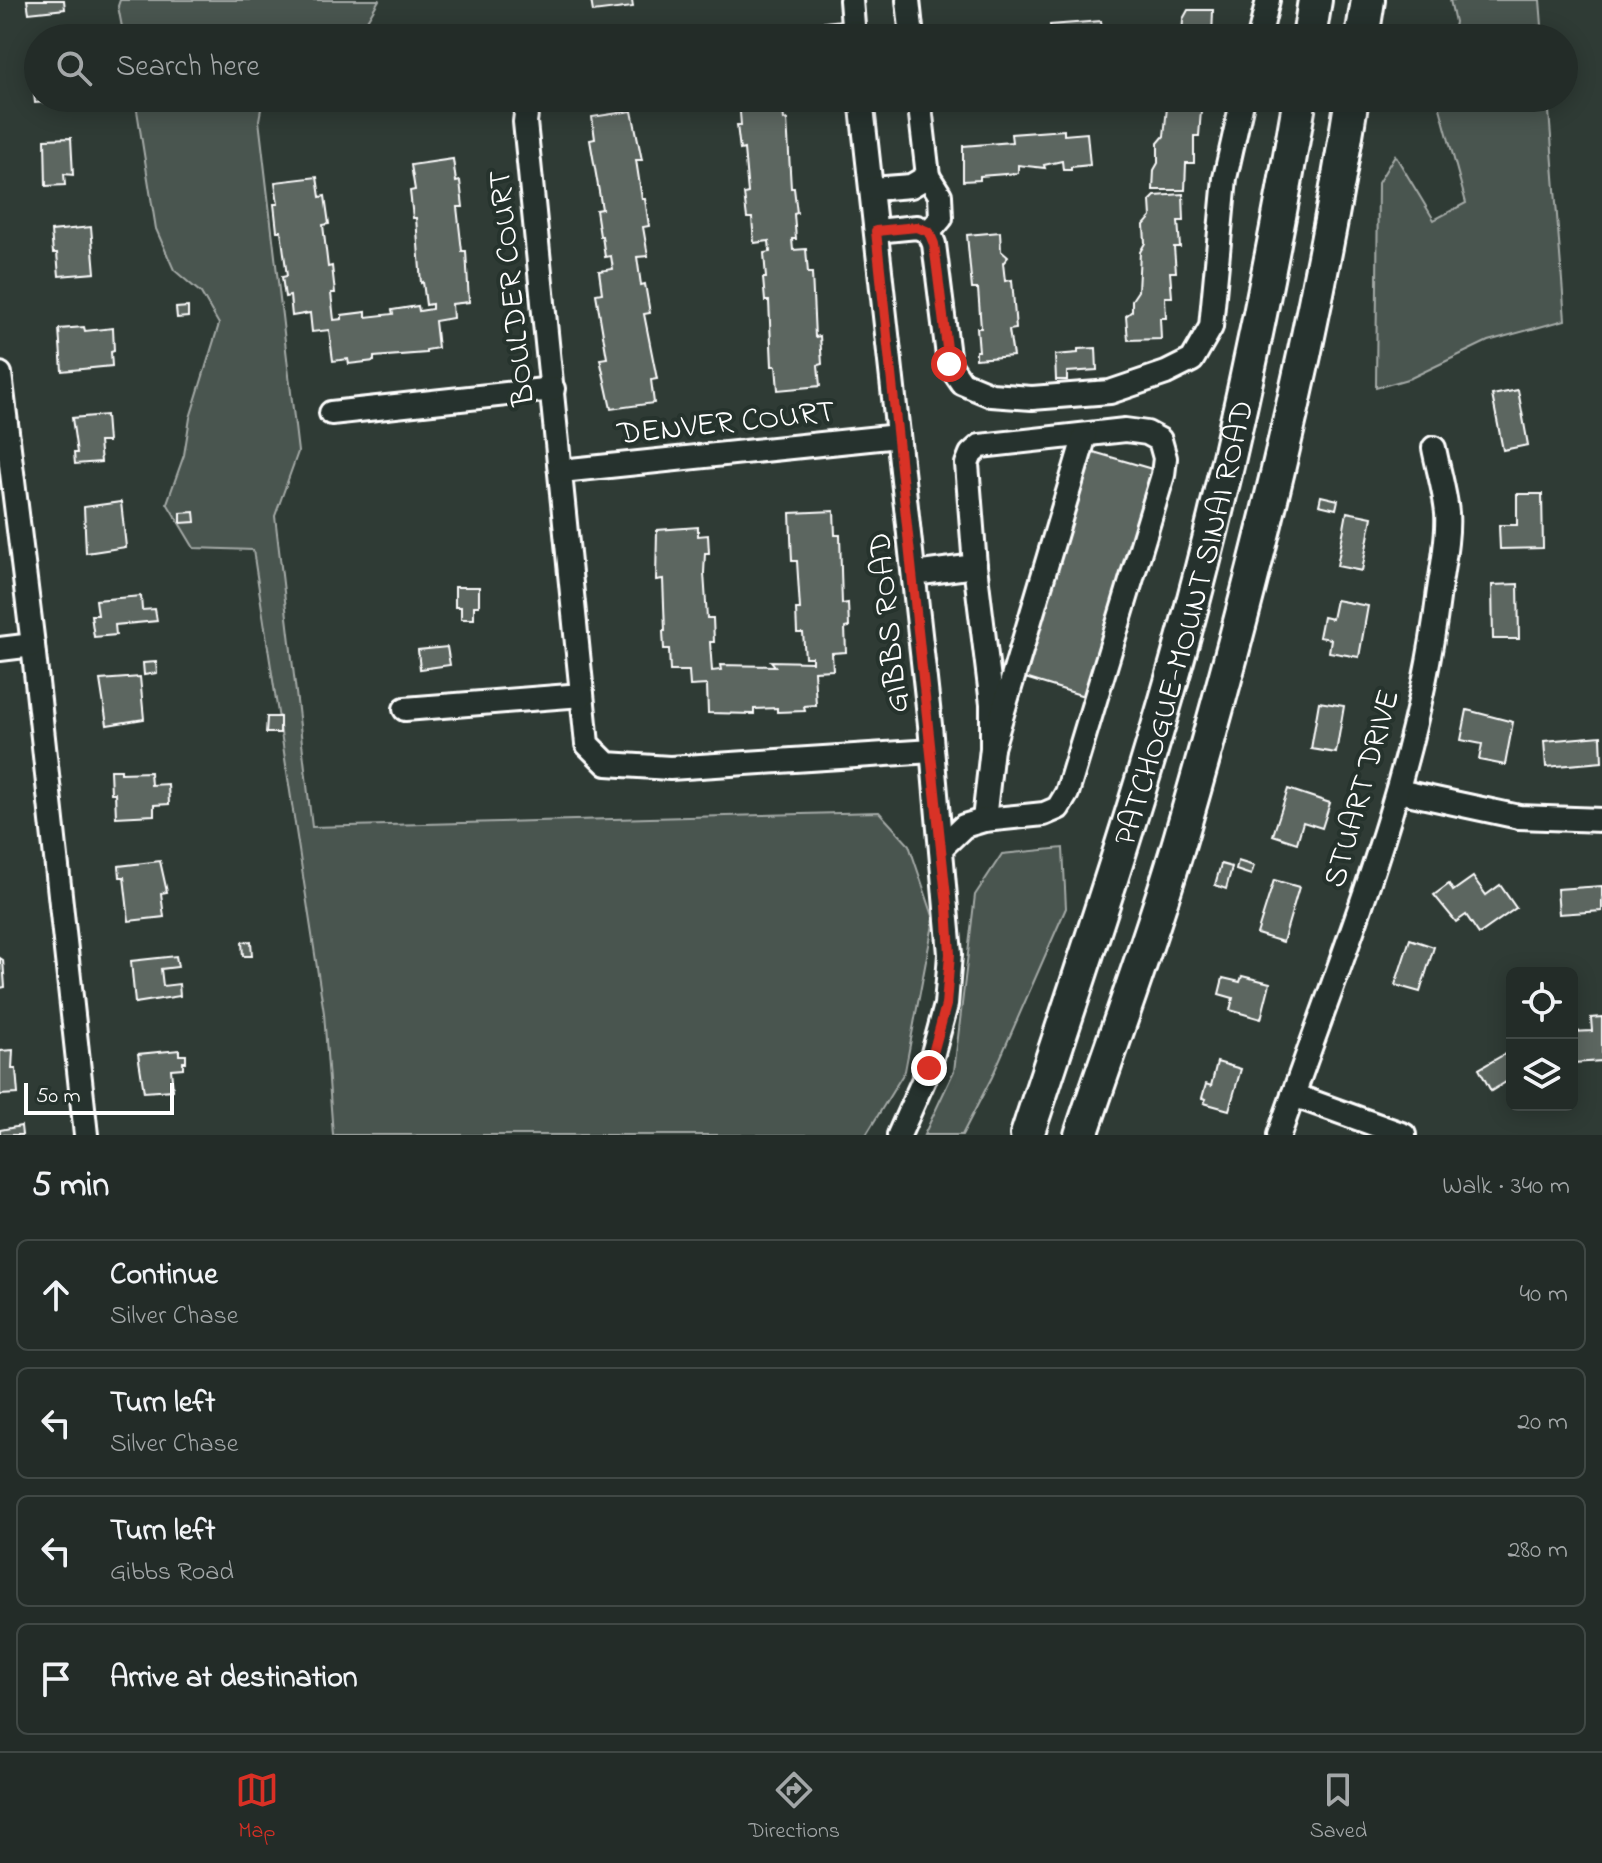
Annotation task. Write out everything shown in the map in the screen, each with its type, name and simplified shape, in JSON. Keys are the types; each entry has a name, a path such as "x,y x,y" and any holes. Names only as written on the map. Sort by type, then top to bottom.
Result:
{"highway":[{"path":"1311,24 1315,0"},
{"path":"1364,24 1368,0"},
{"name":"PATCHOGUE-MOUNT SINAI ROAD","path":"1027,1135 1117,858 1185,634 1221,492 1276,238 1298,112"},
{"name":"PATCHOGUE-MOUNT SINAI ROAD","path":"1081,1135 1180,839 1270,507 1297,389 1349,112"}],"street":[{"path":"851,0 853,24"},
{"path":"908,0 911,24"},
{"path":"1262,24 1268,0"},
{"name":"BOULDER COURT","path":"526,112 587,744 607,764 670,768 932,751"},
{"name":"GIBBS ROAD","path":"863,112 914,574 950,954 946,1005 929,1068 899,1135"},
{"path":"921,112 928,176 940,195 941,218 929,232"},
{"path":"876,231 917,227 929,232 934,244 949,364 962,383 991,395 1032,398 1110,392 1166,373 1192,360 1211,327 1225,178 1240,112"},
{"path":"872,189 911,186 928,176"},
{"path":"0,374 86,1135"},
{"path":"331,413 553,389"},
{"path":"941,848 964,826 984,820 1044,814 1058,808 1067,793 1163,475 1165,458 1160,440 1147,433 1125,430 980,446 971,454 967,464 975,566 992,704 992,748 984,820"},
{"path":"992,748 1085,435"},
{"name":"DENVER COURT","path":"561,471 898,436"},
{"name":"STUART DRIVE","path":"1279,1135 1398,791 1434,623 1448,516 1434,448"},
{"path":"914,574 975,566"},
{"path":"0,649 33,645"},
{"path":"405,709 582,695"},
{"path":"1398,791 1519,817 1602,820"},
{"path":"1293,1095 1404,1135"}],"shaded area":[{"path":"120,0 379,0 365,24 121,24"},
{"path":"1450,0 1540,0 1542,24 1455,22"},
{"path":"137,112 260,112 298,452 275,516 312,827 879,812 909,845 934,919 905,1071 866,1135 333,1135 324,1013 253,550 194,548 167,503 184,455 190,418 219,324 201,293 174,270 156,229"},
{"path":"1441,112 1549,112 1565,320 1488,341 1411,378 1376,388 1378,183 1395,155 1434,220 1466,203"},
{"path":"1063,848 1066,908 992,1077 962,1135 924,1135 954,1071 975,895 1002,854"}],"building":[{"path":"27,0 64,0 65,9 29,13"},
{"path":"591,0 632,0 633,7 593,12"},
{"path":"1188,10 1213,10 1212,24 1183,24"},
{"path":"1101,21 1101,24 1063,24"},
{"path":"632,112 642,160 636,160 649,226 643,227 648,256 637,257 641,285 645,284 650,313 644,314 657,379 651,380 654,403 611,409 600,359 607,358 596,294 602,293 599,271 613,269 611,256 605,257 596,210 602,209 590,140 595,139 592,117"},
{"path":"740,112 783,112 784,120 787,119 791,188 794,188 797,213 794,214 796,239 792,239 793,250 806,249 808,273 812,273 815,337 820,336 822,364 818,365 820,386 778,390 776,366 772,366 769,301 765,301 763,278 766,278 764,253 770,252 769,241 754,243 752,218 747,218 744,149 740,150 737,125 741,125"},
{"path":"1167,112 1201,112 1199,136 1194,136 1194,163 1186,163 1185,190 1153,190 1158,143 1164,136"},
{"path":"1064,130 1064,135 1087,133 1090,165 1063,170 1062,161 1044,165 1045,168 1018,165 1018,173 980,176 980,180 963,181 963,146 1012,142 1011,134"},
{"path":"71,138 73,175 64,174 65,185 46,186 45,139"},
{"path":"453,159 463,207 457,207 462,251 466,251 469,302 452,304 453,318 435,321 438,348 426,350 426,353 374,357 374,361 349,364 348,359 333,361 329,330 312,332 310,313 292,316 290,296 285,297 282,277 287,276 281,231 277,231 275,182 317,177 320,197 325,196 329,224 323,225 328,267 332,266 334,320 342,319 342,315 366,312 366,317 393,314 392,310 418,306 419,311 432,309 432,304 426,305 421,283 416,218 413,218 410,191 415,190 411,165"},
{"path":"1183,194 1184,221 1178,221 1180,247 1174,247 1176,272 1170,272 1172,297 1165,297 1166,318 1160,318 1161,339 1128,340 1126,316 1132,311 1132,300 1138,291 1140,252 1145,243 1144,225 1151,217 1150,201 1155,196"},
{"path":"91,227 95,273 59,276 51,231"},
{"path":"1000,232 1001,251 1008,257 1003,263 1005,281 1012,280 1016,329 1009,330 1013,356 976,359 976,351 979,351 977,328 981,328 978,289 972,289 967,235"},
{"path":"188,307 188,317 177,318 176,308"},
{"path":"84,327 85,331 113,328 112,366 62,371 59,329"},
{"path":"1096,348 1097,370 1067,372 1067,380 1056,380 1055,355"},
{"path":"1518,390 1528,445 1503,450 1492,395"},
{"path":"106,415 108,442 99,442 101,462 75,464 74,453 77,453 72,418"},
{"path":"1090,451 1152,469 1084,696 1022,677"},
{"path":"1517,494 1542,494 1543,548 1500,549 1499,525 1517,525"},
{"path":"1321,496 1338,500 1336,509 1319,505"},
{"path":"121,502 126,547 86,553 84,507"},
{"path":"834,511 835,535 840,535 842,604 848,603 849,627 845,628 846,652 832,653 833,670 814,671 816,705 804,706 805,711 777,712 777,708 754,709 754,714 708,713 707,685 690,686 689,671 670,671 669,649 664,649 663,579 656,580 657,530 698,527 698,536 708,535 709,553 705,553 704,573 707,618 713,618 714,642 710,642 712,671 721,670 720,665 775,666 771,661 812,662 812,657 805,657 803,633 797,633 796,609 800,609 797,561 792,561 790,513"},
{"path":"194,512 195,522 181,523 181,513"},
{"path":"1347,512 1372,517 1362,571 1337,566"},
{"path":"1518,584 1519,639 1493,639 1492,585"},
{"path":"455,587 479,587 479,606 474,606 474,619 461,619 461,607 455,607"},
{"path":"141,596 142,610 155,609 157,621 115,625 116,635 94,637 91,615 98,615 96,600"},
{"path":"1336,600 1368,606 1359,657 1329,652 1331,639 1319,637 1323,617 1332,619"},
{"path":"447,647 450,665 420,669 418,650"},
{"path":"156,662 157,673 144,675 143,663"},
{"path":"140,677 144,719 107,725 100,680"},
{"path":"1319,702 1344,706 1336,753 1311,749"},
{"path":"1467,710 1513,722 1505,765 1479,760 1482,744 1461,740"},
{"path":"267,717 280,717 280,733 266,733"},
{"path":"1601,736 1602,762 1546,767 1544,741"},
{"path":"110,770 121,770 121,773 150,772 151,785 168,784 169,804 154,805 154,815 116,817"},
{"path":"1288,789 1330,803 1322,828 1303,822 1297,843 1273,835"},
{"path":"160,861 167,892 161,893 164,917 129,921 124,877 120,877 119,866"},
{"path":"1238,861 1254,866 1251,875 1236,870"},
{"path":"1221,864 1232,867 1226,889 1215,885"},
{"path":"1473,877 1486,895 1500,885 1516,908 1479,934 1466,915 1456,922 1434,895 1449,884 1453,891"},
{"path":"1274,880 1299,887 1283,942 1257,934"},
{"path":"1602,886 1602,911 1559,914 1557,889"},
{"path":"1410,939 1434,947 1420,992 1395,985"},
{"path":"251,941 252,956 243,956 242,942"},
{"path":"176,956 178,967 161,969 163,986 179,984 180,996 135,1003 131,961"},
{"path":"0,958 3,960 5,987 0,988"},
{"path":"1242,976 1270,983 1261,1019 1230,1010 1233,998 1219,994 1223,978 1240,982"},
{"path":"1602,1017 1602,1061 1578,1063 1578,1032 1592,1031 1591,1018"},
{"path":"13,1050 12,1069 16,1069 18,1094 0,1095 0,1051"},
{"path":"179,1050 179,1055 186,1055 186,1062 183,1062 183,1068 171,1069 173,1090 144,1092 138,1054"},
{"path":"1506,1053 1506,1082 1491,1091 1479,1069"},
{"path":"1217,1062 1241,1069 1229,1110 1204,1103 1206,1099 1202,1098 1206,1084 1211,1086"},
{"path":"21,1126 22,1135 0,1135 0,1130"}],"route":[{"path":"929,1068 946,1005 950,954 947,906 876,231 917,227 929,232 934,244 949,364"}]}
